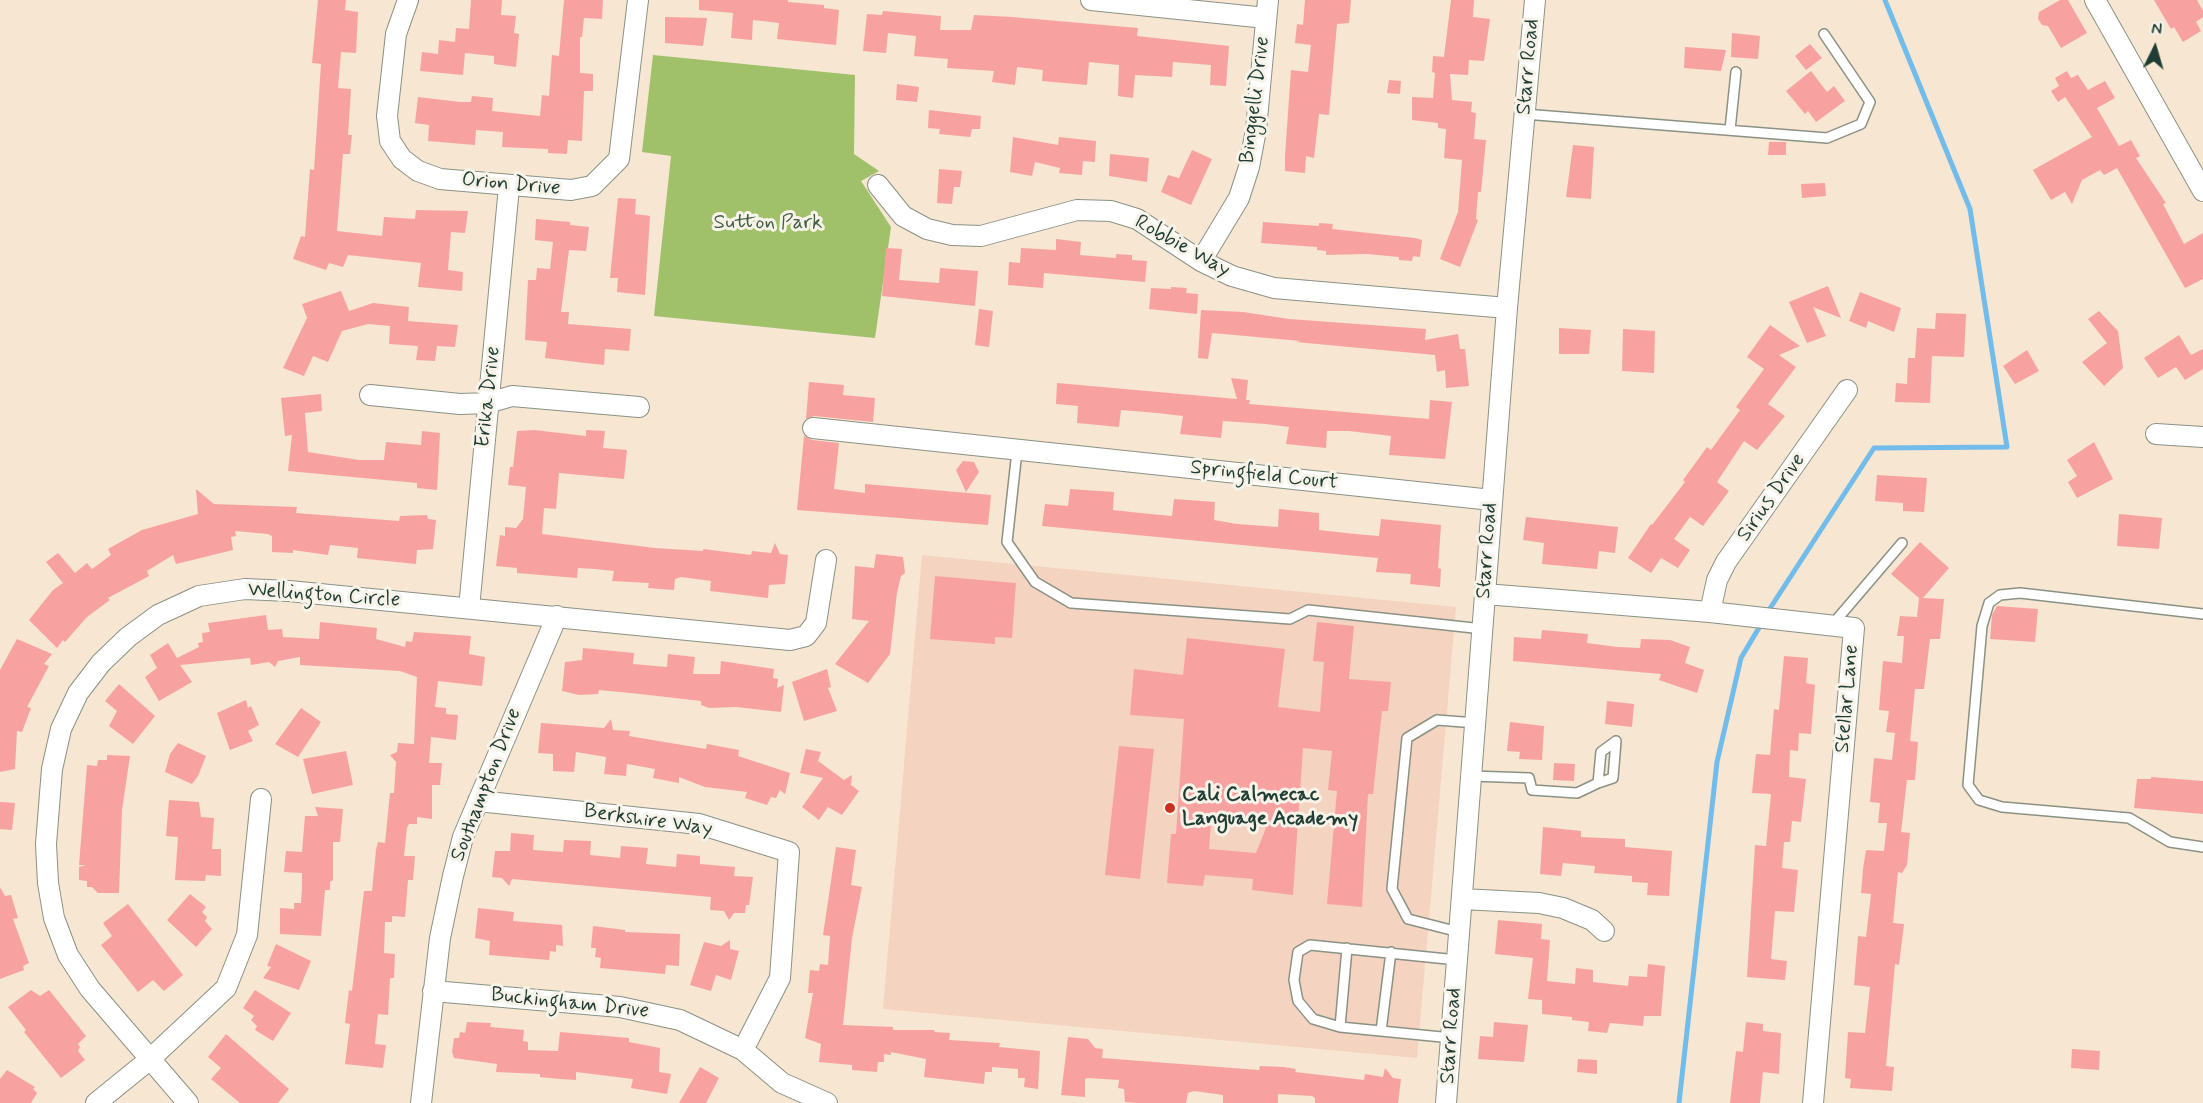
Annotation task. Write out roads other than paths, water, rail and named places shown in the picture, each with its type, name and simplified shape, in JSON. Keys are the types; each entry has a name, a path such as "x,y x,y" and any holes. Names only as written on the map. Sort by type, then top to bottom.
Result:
{"street":[{"name":"Orion Drive","path":"408,0 396,34 387,116 390,141 402,159 418,171 440,179 509,187 571,190 592,186 619,159 638,0"},
{"path":"1091,0 1267,9"},
{"name":"Starr Road","path":"1446,1103 1507,308 1535,0"},
{"path":"2095,0 2203,191"},
{"name":"Binggelli Drive","path":"1201,261 1239,198 1249,167 1256,130 1267,9"},
{"name":"Robbie Way","path":"878,185 903,216 927,229 952,235 981,236 1077,210 1111,211 1137,219 1201,261 1232,276 1274,288 1507,308"},
{"name":"Erika Drive","path":"469,608 509,187"},
{"name":"Sirius Drive","path":"1710,612 1717,580 1726,562 1847,390"},
{"path":"370,394 460,404 488,403 512,396 639,407"},
{"name":"Springfield Court","path":"813,428 1492,500"},
{"path":"2156,434 2203,436"},
{"name":"Wellington Circle","path":"188,1103 90,989 73,963 52,906 46,844 52,769 61,729 78,693 101,663 128,637 158,615 200,596 245,589 289,591 790,640 806,636 816,624 826,560"},
{"name":"Stellar Lane","path":"1485,594 1710,612 1854,628 1813,1103"},
{"name":"Southampton Drive","path":"421,1103 440,938 453,876 478,801 556,616"},
{"path":"96,1103 149,1060 226,988 247,935 261,799"},
{"name":"Berkshire Way","path":"478,801 699,824 789,852 780,978 743,1050"},
{"path":"1462,899 1539,903 1563,908 1592,920 1604,930"},
{"name":"Buckingham Drive","path":"433,991 650,1012 680,1020 743,1050 782,1083 827,1103"}],"lane":[{"path":"1524,114 1827,138 1861,124 1870,102 1824,34"},
{"path":"1730,130 1736,72"},
{"path":"1017,451 1007,542 1035,582 1071,603 1290,619 1308,610 1483,629"},
{"path":"1832,625 1902,543"},
{"path":"2203,614 2020,593 2000,595 1989,603 1982,626 1968,785 1979,800 2002,807 2129,818 2170,842 2203,847"},
{"path":"1459,932 1408,919 1392,889 1407,738 1437,720 1476,723"},
{"path":"1472,776 1529,778 1533,790 1577,793 1598,783"},
{"path":"1452,1038 1340,1027 1313,1019 1298,1001 1294,980 1298,952 1310,945 1457,960"},
{"path":"1340,1027 1347,948"},
{"path":"1381,1031 1391,952"}],"waterway":[{"path":"1767,613 1874,448 2007,447 1970,209 1885,0"},
{"path":"1679,1103 1717,762 1741,658 1763,621"}],"place":[{"name":"Cali Calmecac Language Academy","path":"1170,808"}],"park label":[{"name":"Sutton Park","path":"768,224"}]}
